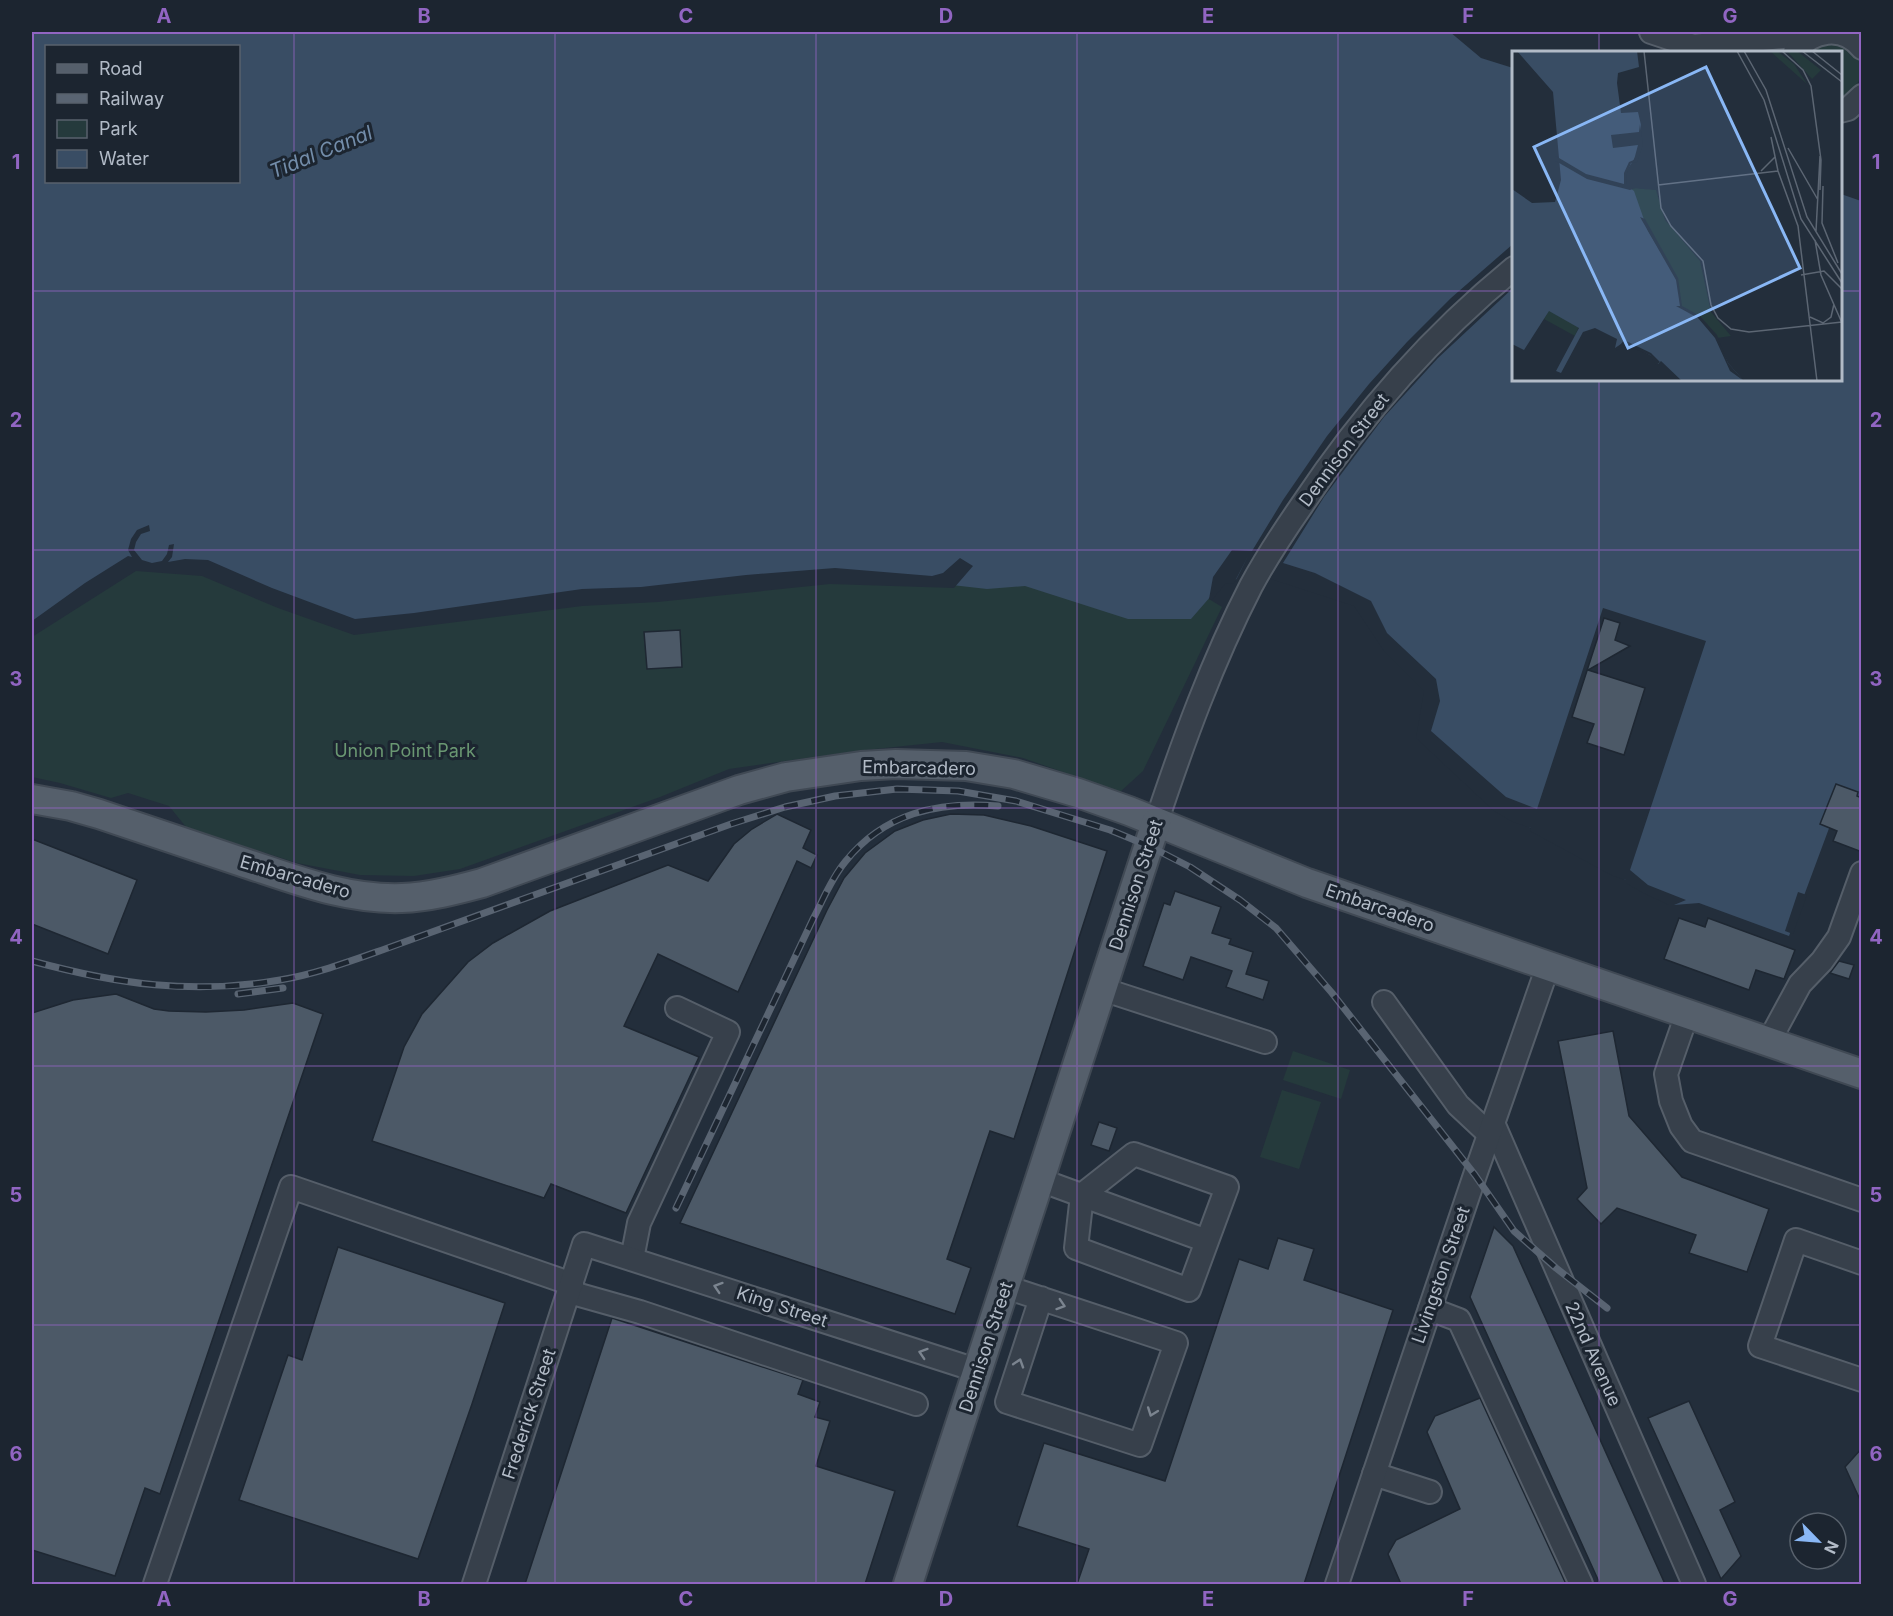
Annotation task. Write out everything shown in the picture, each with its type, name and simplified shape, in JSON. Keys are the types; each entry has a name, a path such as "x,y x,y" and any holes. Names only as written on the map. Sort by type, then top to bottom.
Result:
{"main road":[{"name":"Embarcadero","path":"32,799 99,814 339,892 402,898 449,892 482,883 739,790 786,777 861,766 966,765 1014,774 1078,793 1307,883 1862,1074"},
{"name":"Dennison Street","path":"908,1584 976,1381 1156,822"}],"street":[{"path":"1650,32 1691,46 1827,32 1849,37 1862,48"},
{"path":"1796,51 1803,42 1827,32"},
{"path":"1759,38 1780,51"},
{"path":"1842,110 1848,109 1862,96"},
{"name":"Dennison Street","path":"1156,822 1193,713 1224,641 1252,584 1286,529 1320,477 1362,420 1402,374 1450,324 1512,270"},
{"path":"1768,1042 1800,984 1822,961 1839,937 1862,873"},
{"name":"Livingston Street","path":"1337,1584 1548,966"},
{"path":"1102,989 1265,1042"},
{"path":"1384,1002 1458,1105 1491,1128"},
{"path":"632,1259 639,1223 728,1032 677,1008"},
{"path":"1687,1014 1666,1074 1671,1101 1681,1126 1692,1141 1862,1200"},
{"name":"22nd Avenue","path":"1491,1128 1694,1584"},
{"path":"1134,1154 1227,1187 1207,1241 1189,1290 1077,1248 1082,1195 1134,1154"},
{"path":"1040,1180 1207,1241"},
{"path":"155,1584 291,1187 570,1288 916,1404"},
{"path":"1862,1263 1796,1240 1760,1346 1862,1380"},
{"name":"King Street","path":"585,1244 666,1270 976,1381 1007,1402 1140,1445 1176,1343 1041,1298"},
{"name":"Frederick Street","path":"474,1584 585,1244"},
{"path":"1006,1287 1041,1298 1007,1402"},
{"path":"1430,1309 1459,1320 1581,1584"},
{"path":"1374,1473 1430,1492"}],"green space":[{"path":"1830,38 1856,52 1863,64 1863,71 1857,84 1842,98 1842,51 1809,51"},
{"name":"Union Point Park","path":"960,547 1209,599 1222,607 1143,771 1120,792 1023,758 942,742 856,751 729,769 660,797 460,869 414,876 360,875 297,863 190,829 169,806 128,793 111,798 32,777 32,634 135,568"},
{"path":"1293,1051 1350,1070 1341,1099 1283,1080"},
{"path":"1282,1090 1321,1102 1299,1169 1260,1157"}],"water":[{"name":"Tidal Canal","path":"32,32 1450,32 1481,58 1512,68 1512,381 1842,381 1842,194 1861,201 1861,802 1841,796 1789,936 1699,903 1674,905 1496,809 1419,736 1428,690 1356,603 1268,575 1224,581 1191,619 1128,619 1025,586 987,589 943,584 830,581 582,603 354,632 202,573 135,568 32,634"}],"pier":[{"path":"1512,245 1512,289 1438,358 1384,417 1324,497 1283,563 1315,573 1371,601 1387,633 1436,679 1440,701 1431,731 1506,797 1537,809 1603,608 1706,641 1630,870 1648,885 1686,900 1674,905 1669,905 1643,893 1626,883 1626,880 1613,876 1530,831 1531,828 1513,822 1494,811 1416,738 1424,691 1384,651 1354,606 1268,578 1235,582 1248,556 1234,583 1225,584 1212,600 1209,599 1213,577 1232,550 1252,551 1283,500 1327,436 1369,384 1451,298"},
{"path":"149,525 150,531 141,534 134,550 142,560 152,563 162,561 169,545 174,544 172,557 168,562 185,559 208,560 272,588 355,619 582,589 641,587 835,568 932,576 943,573 960,558 973,566 954,588 830,584 658,602 582,606 354,635 278,608 202,576 136,571 32,637 32,621 85,583 128,556 132,557 128,550 131,539 137,530"},
{"path":"1798,892 1807,895 1793,934 1785,931"}],"building":[{"path":"1604,618 1620,623 1615,640 1630,646 1588,670 1645,688 1624,755 1587,743 1594,724 1572,717"},
{"path":"680,630 682,667 647,669 644,632"},
{"path":"1836,784 1858,792 1857,796 1862,798 1862,852 1833,841 1837,831 1820,824"},
{"path":"777,814 811,830 803,848 817,855 811,868 797,861 738,992 658,954 624,1026 699,1057 626,1213 551,1184 544,1198 372,1141 404,1047 422,1014 468,962 493,943 550,911 668,865 708,881 734,844 752,829"},
{"path":"951,814 984,815 1031,826 1107,851 1014,1139 990,1131 947,1259 971,1268 955,1314 680,1223 844,878 865,853 895,831 923,820"},
{"path":"32,839 137,880 108,954 32,924"},
{"path":"1175,891 1221,907 1212,933 1231,939 1229,944 1253,952 1246,974 1269,981 1263,1000 1226,987 1232,971 1191,957 1183,980 1143,966 1164,903 1170,905"},
{"path":"1679,918 1705,927 1708,918 1795,950 1784,979 1756,970 1749,990 1664,959"},
{"path":"1839,961 1854,965 1849,979 1830,973"},
{"path":"116,994 154,1009 169,1011 244,1010 293,1003 323,1014 160,1494 145,1488 115,1576 32,1550 32,1013 73,1000"},
{"path":"1613,1031 1629,1116 1682,1177 1769,1209 1747,1272 1689,1253 1696,1235 1617,1208 1601,1224 1577,1199 1587,1188 1558,1041"},
{"path":"1099,1122 1117,1128 1109,1151 1091,1145"},
{"path":"1494,1227 1513,1246 1665,1584 1600,1584 1470,1297"},
{"path":"1278,1238 1314,1249 1304,1280 1393,1310 1304,1584 1077,1584 1089,1549 1017,1526 1044,1443 1165,1481 1239,1259 1268,1269"},
{"path":"338,1247 505,1303 418,1559 239,1500 288,1355 302,1360"},
{"path":"612,1318 803,1380 798,1394 820,1402 815,1417 830,1421 816,1466 895,1491 865,1584 525,1584"},
{"path":"1480,1398 1566,1584 1401,1584 1388,1554 1396,1540 1460,1509 1427,1432 1435,1416"},
{"path":"1689,1401 1735,1502 1720,1510 1741,1556 1721,1579 1648,1418"},
{"path":"1862,1448 1862,1504 1845,1467"}],"railway":[{"path":"32,961 94,976 155,985 216,987 280,980 320,971 359,958 731,824 785,807 835,796 897,789 958,791 1016,801 1110,830 1149,846 1190,867 1240,900 1276,928 1332,993 1475,1175 1514,1231 1607,1308"},
{"path":"676,1208 831,882 845,862 860,845 877,832 895,821 914,814 954,806 998,806"},
{"path":"238,994 283,988"}]}
